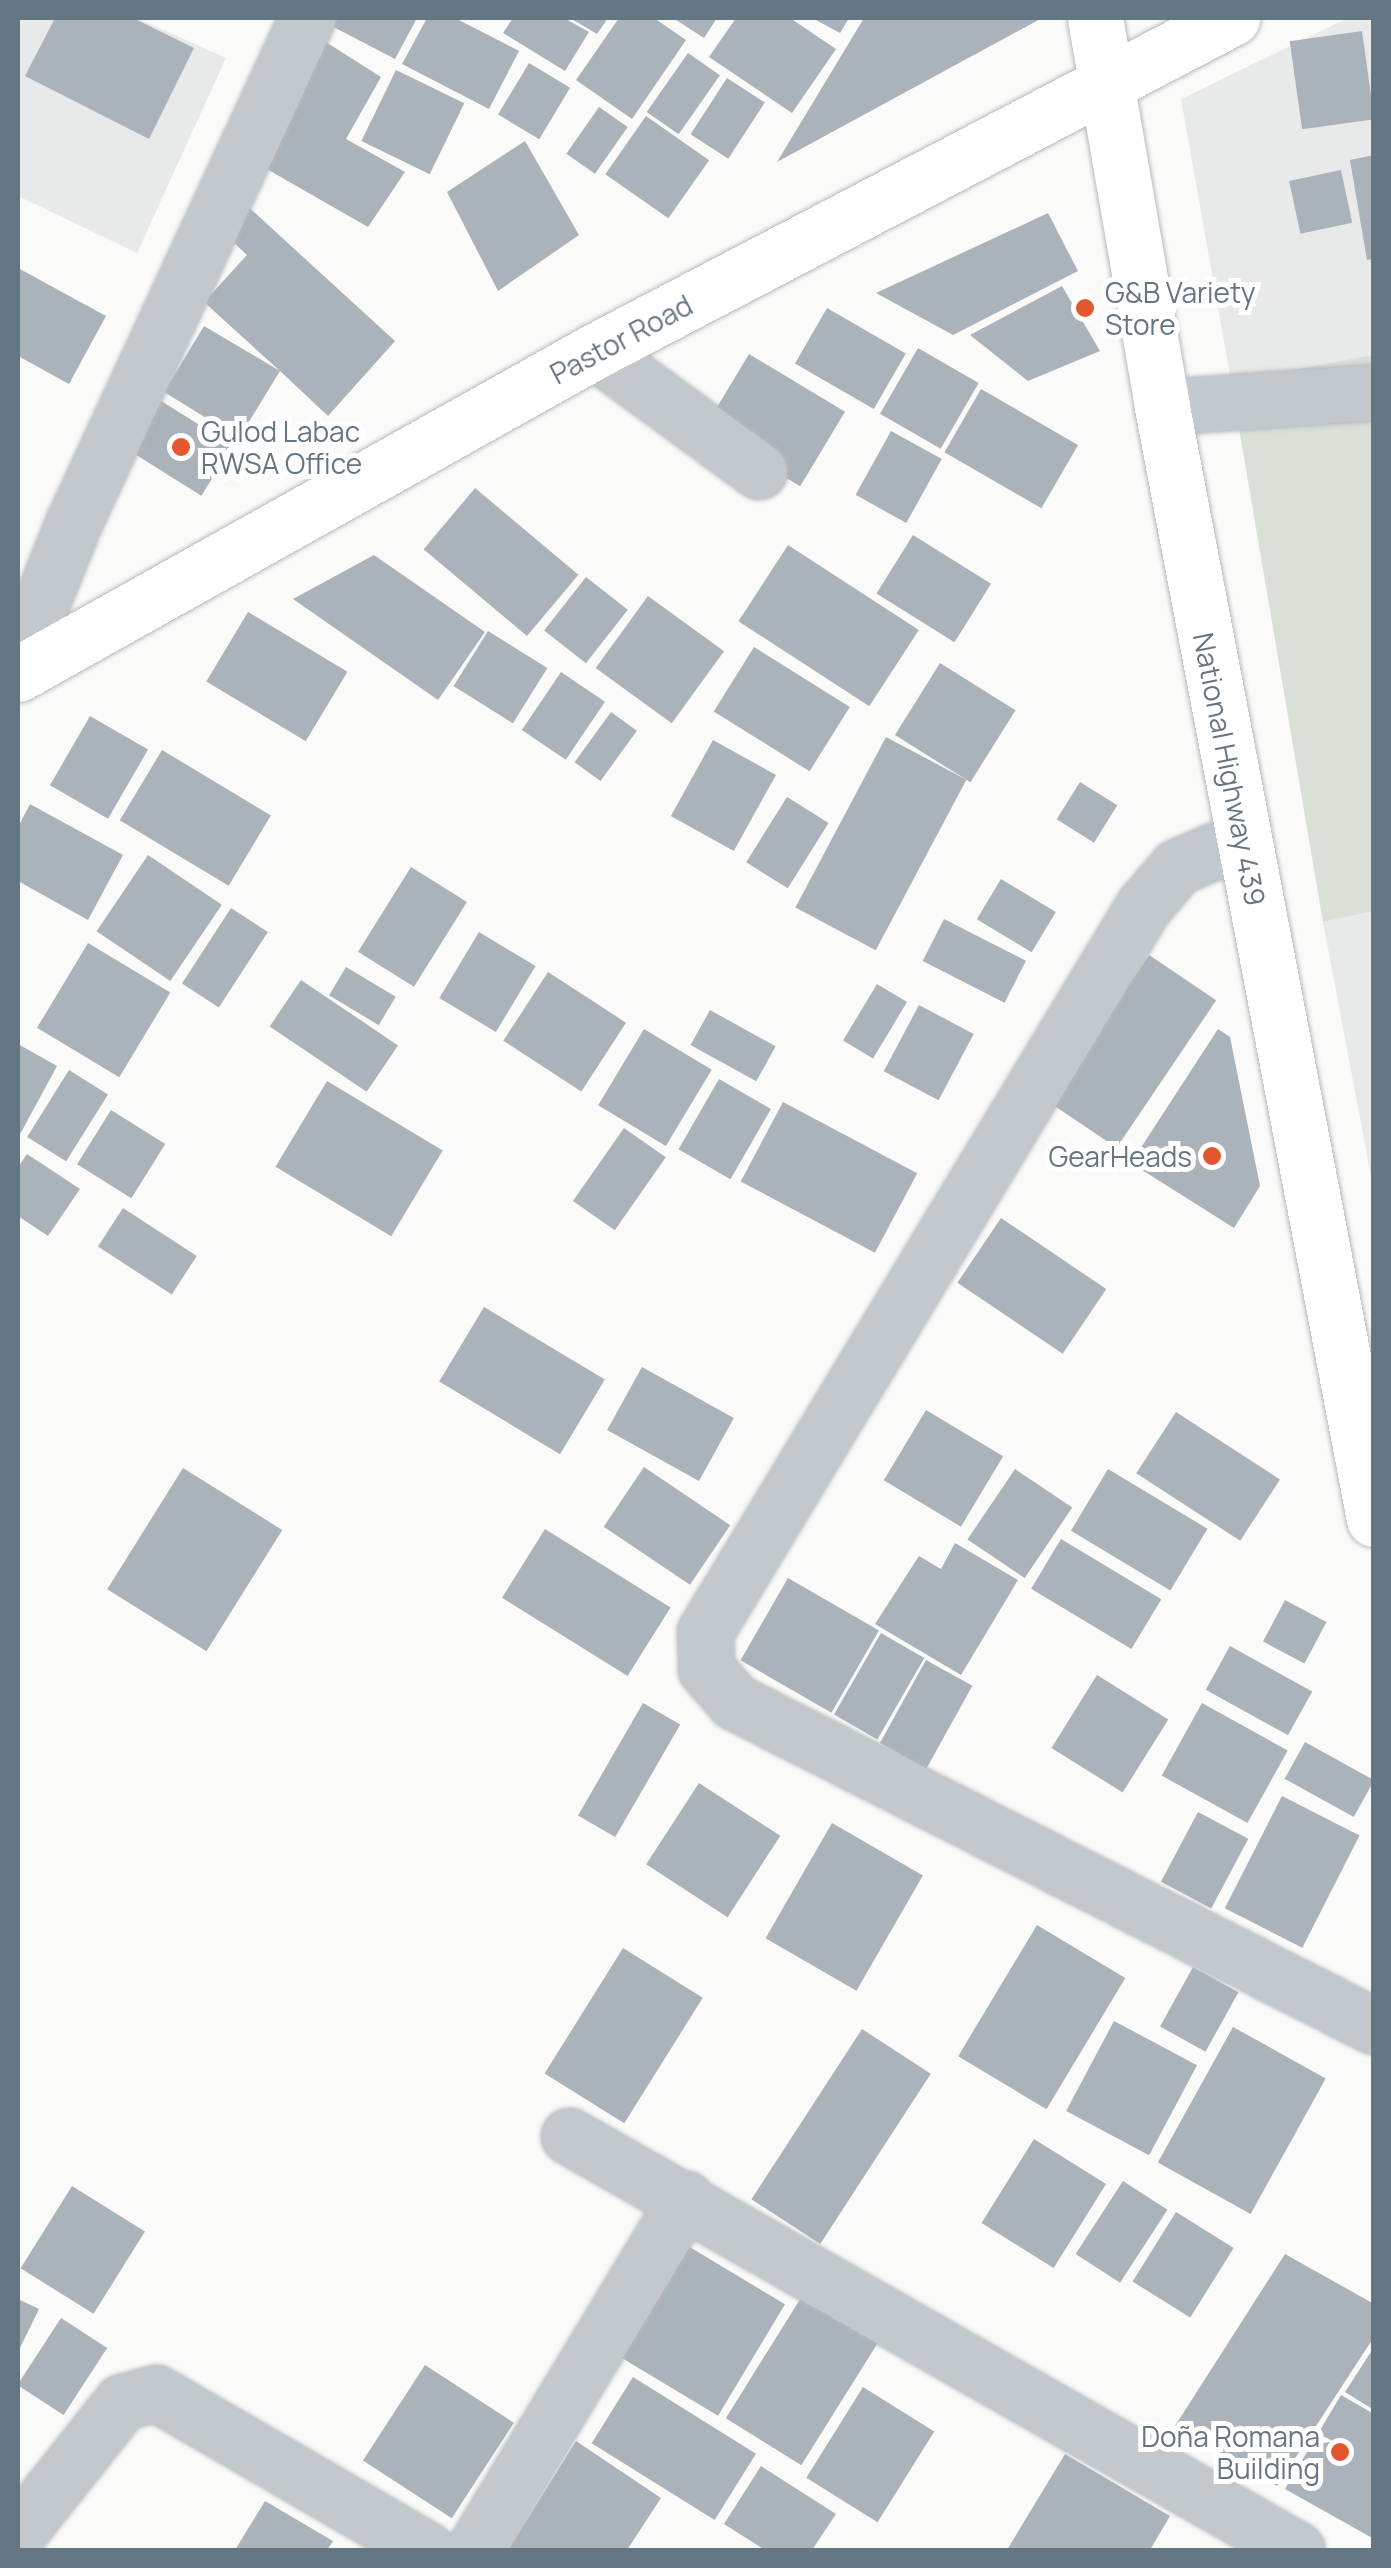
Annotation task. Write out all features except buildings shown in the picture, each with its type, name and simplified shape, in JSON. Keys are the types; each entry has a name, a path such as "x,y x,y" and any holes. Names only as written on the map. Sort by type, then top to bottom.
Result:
{"main road":[{"name":"National Highway 439","path":"1095,18 1162,407 1374,1518"},
{"name":"Pastor Road","path":"20,650 1105,88 1232,18"}],"street":[{"path":"20,650 307,18"},
{"path":"595,351 759,471"},
{"path":"1162,407 1374,392"},
{"path":"1245,849 1214,851 1177,867 1143,907 704,1632 706,1670 735,1702 1374,2026"},
{"path":"570,2136 1298,2550"},
{"path":"474,2550 686,2199"},
{"path":"18,2534 122,2402 156,2393 427,2550"}],"shaded area":[{"path":"18,18 137,18 226,58 137,253 18,196"},
{"path":"1348,18 1373,18 1373,355 1231,381 1181,99"},
{"path":"1373,355 1373,911 1323,922 1231,381"},
{"path":"1373,911 1373,1187 1323,922"}],"place":[{"name":"G&B Variety Store","path":"1085,308"},
{"name":"Gulod Labac RWSA Office","path":"181,447"},
{"name":"GearHeads","path":"1212,1156"},
{"name":"Doña Romana Building","path":"1340,2452"}]}
